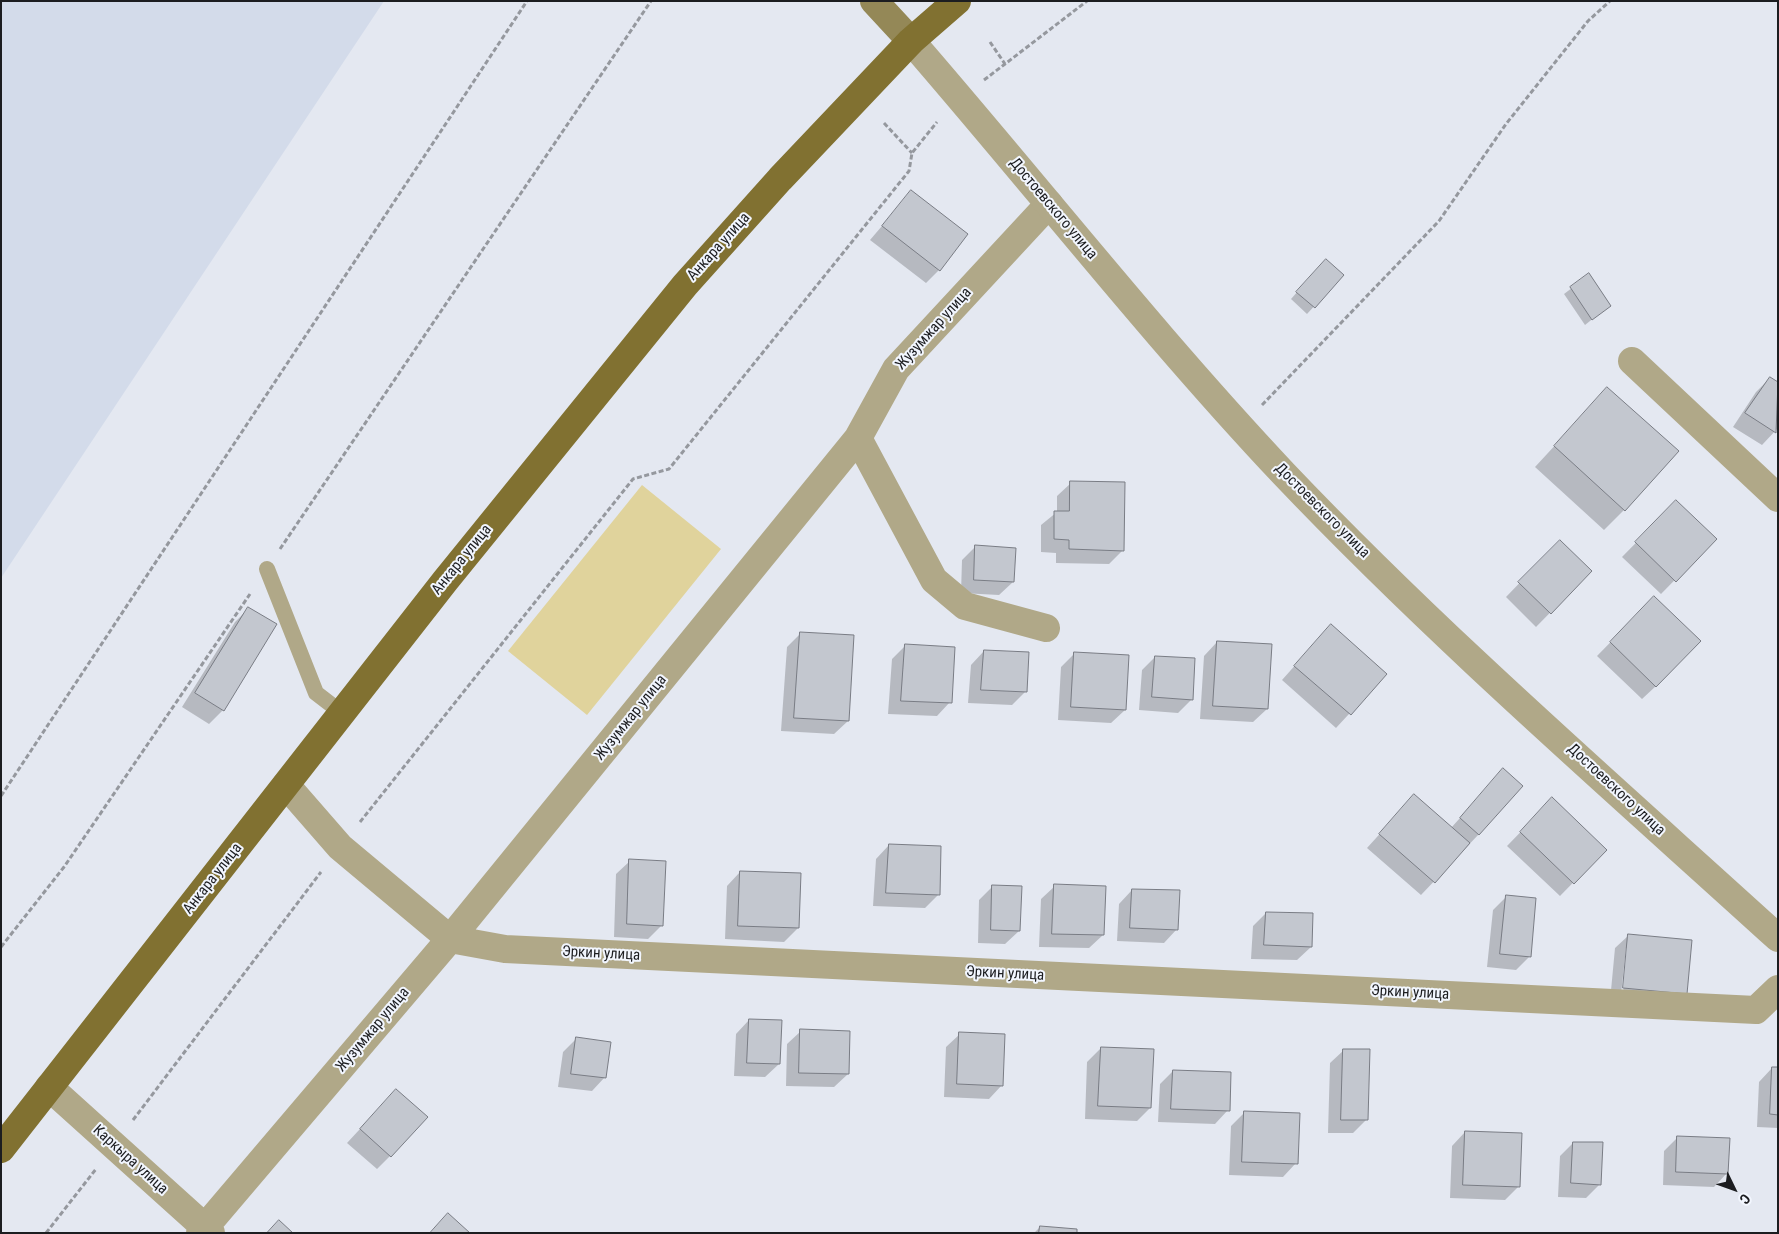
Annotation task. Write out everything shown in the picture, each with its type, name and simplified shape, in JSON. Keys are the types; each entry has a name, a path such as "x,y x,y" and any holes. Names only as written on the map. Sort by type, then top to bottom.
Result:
{"main road":[{"path":"874,1 911,41"},
{"name":"Анкара улица","path":"1,1149 444,580 685,285 780,178 911,41 957,1"}],"street":[{"name":"Достоевского улица","path":"911,41 1241,427 1286,475 1438,627 1778,938"},
{"name":"Жузумжар улица","path":"205,1231 450,939 858,438 896,369 1049,204"},
{"path":"1632,361 1778,498"},
{"path":"858,438 934,580 964,606 1046,628"},
{"name":"Эркин улица","path":"286,785 340,847 450,939 506,949 1756,1010 1778,989"},
{"name":"Каркыра улица","path":"50,1087 115,1145 205,1231"}],"lane":[{"path":"267,569 316,693 342,713"}],"path":[{"path":"1,796 527,1"},
{"path":"1,947 64,867 652,1"},
{"path":"981,82 1087,1"},
{"path":"1241,427 1439,221 1506,124 1588,21 1610,1"},
{"path":"990,42 1006,64"},
{"path":"46,1233 115,1145 340,847 632,479 668,470 909,171 912,153 937,122"},
{"path":"884,123 912,153"}],"shaded area":[{"path":"1,1 384,1 1,578"},
{"path":"642,485 721,549 587,715 508,651"}],"building":[{"path":"911,190 968,234 940,271 882,226"},
{"path":"1326,259 1344,275 1315,308 1296,292"},
{"path":"1589,273 1611,306 1592,320 1570,287"},
{"path":"1770,377 1778,382 1776,433 1745,413"},
{"path":"1607,387 1679,451 1625,511 1554,446"},
{"path":"1070,481 1125,482 1124,551 1069,549 1069,540 1054,539 1054,511 1069,511"},
{"path":"1676,500 1717,539 1676,582 1635,542"},
{"path":"1560,540 1592,571 1551,614 1518,582"},
{"path":"975,545 1016,548 1014,582 974,580"},
{"path":"1654,596 1701,641 1656,687 1610,642"},
{"path":"248,607 277,624 224,711 195,693"},
{"path":"1331,624 1387,674 1351,715 1294,666"},
{"path":"800,632 854,635 849,721 794,718"},
{"path":"1217,641 1272,644 1268,709 1213,706"},
{"path":"905,644 955,647 952,703 901,701"},
{"path":"984,650 1029,652 1027,692 981,690"},
{"path":"1074,652 1129,655 1126,710 1071,707"},
{"path":"1155,656 1195,658 1193,700 1152,697"},
{"path":"1503,768 1523,786 1479,835 1460,818"},
{"path":"1414,794 1470,843 1435,883 1379,834"},
{"path":"1552,797 1607,850 1574,884 1520,832"},
{"path":"889,844 941,846 940,895 886,893"},
{"path":"629,859 666,861 663,926 627,924"},
{"path":"740,871 801,873 799,928 738,926"},
{"path":"1054,884 1106,886 1104,935 1052,934"},
{"path":"992,885 1022,886 1020,931 991,930"},
{"path":"1132,889 1180,890 1178,930 1130,928"},
{"path":"1506,895 1536,898 1531,957 1500,954"},
{"path":"1266,912 1313,913 1312,947 1264,945"},
{"path":"1628,934 1692,940 1687,994 1623,988"},
{"path":"749,1019 782,1020 780,1064 747,1063"},
{"path":"800,1029 850,1031 849,1074 799,1073"},
{"path":"959,1032 1005,1034 1003,1086 957,1084"},
{"path":"576,1037 611,1042 606,1078 571,1074"},
{"path":"1101,1047 1154,1049 1151,1108 1098,1106"},
{"path":"1343,1049 1370,1049 1368,1120 1341,1120"},
{"path":"1772,1067 1778,1067 1778,1115 1770,1114"},
{"path":"1173,1070 1231,1072 1230,1111 1171,1109"},
{"path":"396,1089 428,1117 391,1157 360,1129"},
{"path":"1244,1111 1300,1113 1298,1164 1242,1162"},
{"path":"1465,1131 1522,1133 1520,1187 1463,1185"},
{"path":"1677,1136 1730,1138 1728,1174 1676,1172"},
{"path":"1573,1142 1603,1142 1601,1185 1571,1183"},
{"path":"448,1213 470,1233 430,1233"},
{"path":"279,1220 293,1233 267,1233"},
{"path":"1040,1226 1077,1229 1077,1233 1039,1233"}]}
